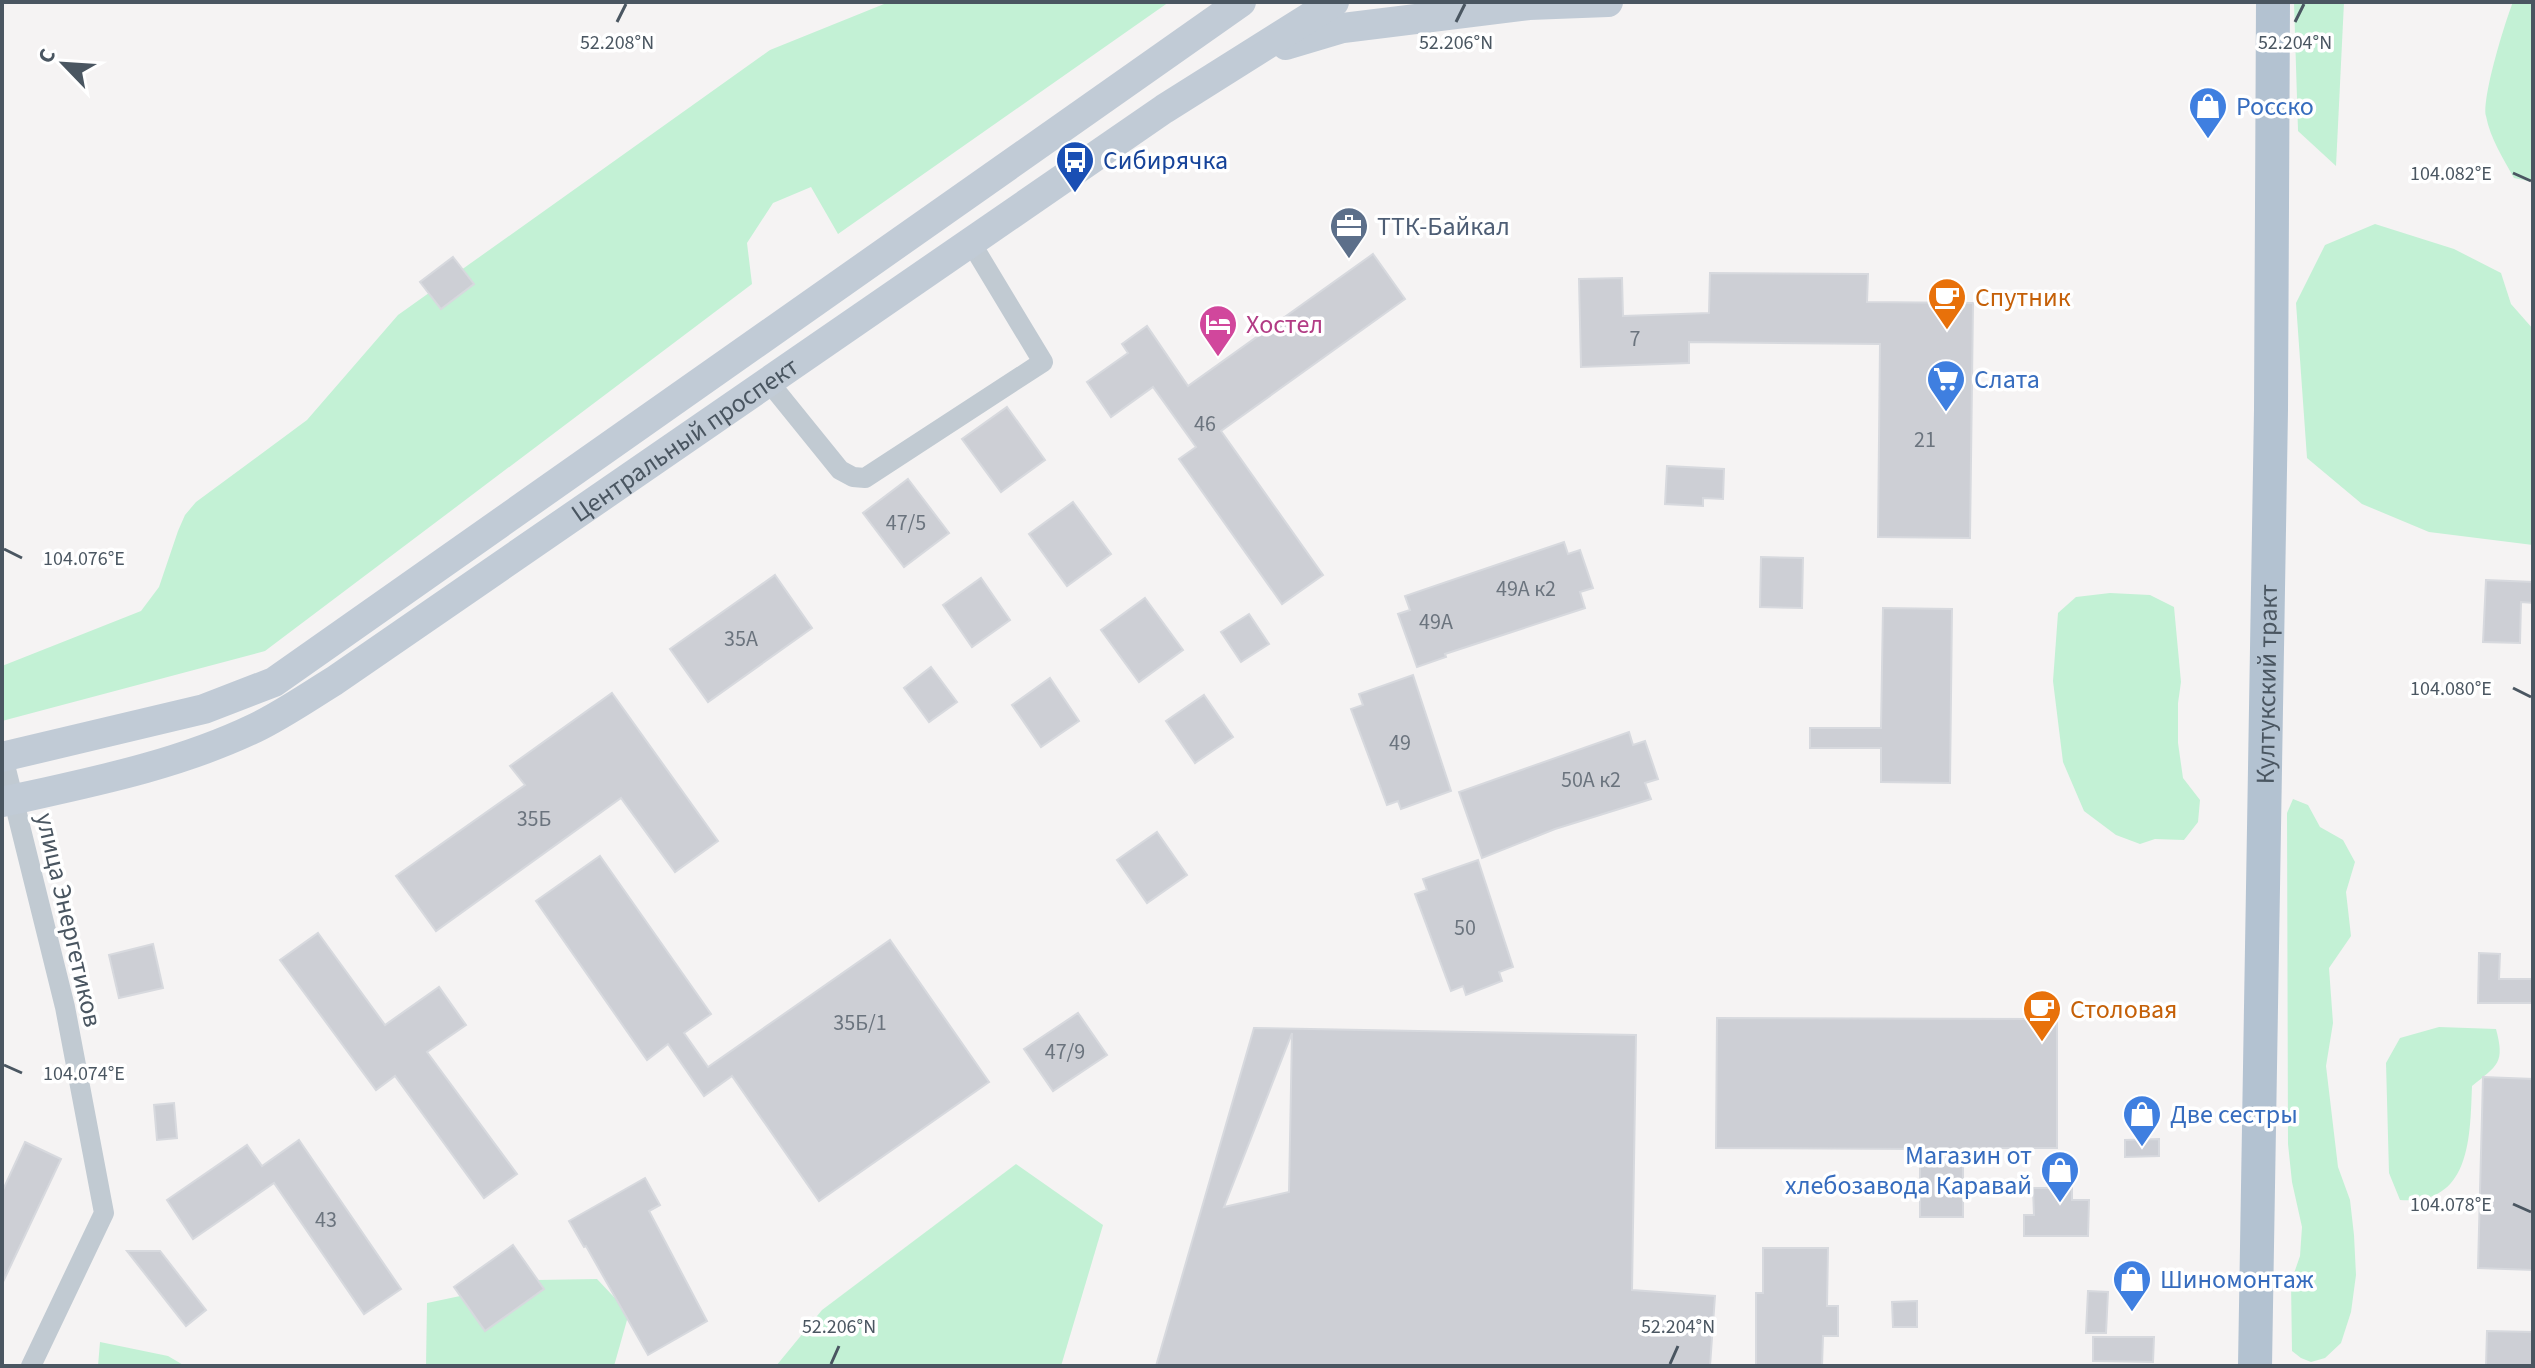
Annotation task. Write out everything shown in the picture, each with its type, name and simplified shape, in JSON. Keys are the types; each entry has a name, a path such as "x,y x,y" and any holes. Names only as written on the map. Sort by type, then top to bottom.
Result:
{"main road":[{"name":"Центральный проспект","path":"8,800 113,777 187,754 255,728 334,681 1164,109 1334,2"},
{"path":"1250,56 1343,28 1524,3 1608,2"},
{"name":"Култукский тракт","path":"2255,1366 2271,410 2273,2"},
{"name":"Центральный проспект","path":"2,757 204,709 274,682 1239,6"}],"street":[{"path":"768,381 840,470 853,477 865,478 1043,362 970,241"},
{"name":"улица Энергетиков","path":"2,757 8,800 65,1007 104,1213 31,1366"}],"green space":[{"path":"889,2 1169,2 838,234 811,187 773,203 747,243 752,284 265,651 2,721 2,666 141,611 159,587 178,531 185,515 196,502 307,420 398,315 770,50"},
{"path":"2294,2 2344,2 2336,166 2298,131"},
{"path":"2513,2 2533,2 2533,182 2514,178 2494,141 2486,116 2491,77"},
{"path":"2375,224 2454,249 2501,273 2511,304 2533,329 2533,545 2429,532 2362,504 2307,458 2296,303 2325,245"},
{"path":"2110,593 2150,595 2174,607 2181,682 2178,743 2183,778 2200,800 2198,822 2184,840 2155,839 2140,844 2116,835 2084,811 2063,762 2053,681 2058,613 2076,597"},
{"path":"2293,799 2308,805 2320,827 2343,840 2355,862 2346,892 2351,936 2329,968 2333,1023 2326,1066 2338,1167 2350,1200 2356,1275 2351,1312 2341,1343 2325,1358 2311,1362 2292,1351 2291,1282 2300,1256 2302,1227 2288,1144 2287,813"},
{"path":"2439,1027 2496,1029 2499,1056 2493,1068 2472,1086 2467,1146 2453,1180 2441,1192 2423,1199 2400,1200 2389,1173 2386,1063 2400,1038"},
{"path":"1016,1164 1103,1225 1061,1366 776,1366 822,1310"},
{"path":"597,1279 629,1313 614,1366 426,1366 427,1303 536,1280"},
{"path":"100,1342 168,1356 185,1366 98,1366"}],"building":[{"path":"1373,254 1405,299 1221,431 1323,575 1282,604 1179,459 1196,447 1153,387 1111,417 1087,382 1128,353 1122,344 1147,326 1188,386"},
{"path":"453,257 474,284 441,309 420,282"},
{"path":"1710,273 1868,274 1867,302 1973,303 1970,538 1878,537 1880,344 1689,342 1689,363 1581,367 1579,279 1622,278 1623,316 1709,313"},
{"path":"1007,407 1045,460 1001,492 962,439"},
{"path":"1667,466 1724,469 1723,499 1703,498 1703,506 1665,504"},
{"path":"908,479 949,533 904,567 863,513"},
{"path":"1073,502 1111,554 1067,586 1029,534"},
{"path":"1564,542 1568,554 1580,550 1593,588 1580,592 1585,608 1445,654 1446,657 1417,667 1398,614 1410,610 1405,596"},
{"path":"1761,557 1803,558 1802,608 1760,607"},
{"path":"775,575 812,628 708,702 670,649"},
{"path":"981,578 1010,620 972,647 943,605"},
{"path":"2486,580 2533,582 2533,603 2521,602 2520,643 2483,642"},
{"path":"1145,598 1183,650 1139,682 1101,630"},
{"path":"1883,608 1952,609 1950,783 1881,782 1881,748 1810,748 1810,728 1881,728"},
{"path":"1249,614 1269,644 1241,662 1221,632"},
{"path":"931,667 957,702 929,722 904,688"},
{"path":"1413,675 1451,791 1401,809 1398,801 1387,805 1351,709 1363,705 1359,694"},
{"path":"1050,678 1079,721 1041,747 1012,705"},
{"path":"612,693 718,841 675,872 621,798 436,931 396,876 525,785 510,766"},
{"path":"1204,695 1233,737 1195,763 1166,721"},
{"path":"1629,732 1633,745 1645,741 1658,779 1645,783 1651,799 1555,829 1482,858 1459,792"},
{"path":"1157,832 1187,875 1147,903 1117,860"},
{"path":"600,856 711,1014 684,1033 708,1067 890,940 989,1082 819,1201 732,1076 704,1096 668,1044 647,1060 536,901"},
{"path":"1478,860 1513,967 1499,972 1502,981 1466,995 1463,986 1451,991 1415,894 1427,890 1423,879"},
{"path":"318,933 385,1025 439,987 466,1025 427,1052 517,1174 484,1198 395,1076 376,1090 280,960"},
{"path":"153,944 163,988 119,998 109,955"},
{"path":"2479,953 2500,954 2499,979 2533,979 2532,1003 2478,1003"},
{"path":"1078,1013 1107,1055 1053,1091 1024,1049"},
{"path":"1717,1018 2057,1019 2057,1148 1963,1148 1963,1217 1920,1217 1920,1149 1716,1148"},
{"path":"1254,1028 1636,1035 1632,1290 1715,1296 1710,1366 1156,1366","holes":["1292,1033 1289,1192 1224,1207"]},
{"path":"2483,1077 2533,1079 2533,1270 2478,1268"},
{"path":"174,1103 177,1138 157,1140 154,1105"},
{"name":"Две сестры","path":"2159,1139 2159,1156 2125,1157 2125,1140"},
{"path":"299,1140 401,1289 364,1314 274,1183 193,1239 167,1200 247,1145 262,1166"},
{"path":"25,1142 61,1159 2,1284 2,1192"},
{"path":"645,1178 660,1205 649,1211 707,1321 648,1355 569,1221"},
{"path":"2033,1188 2072,1188 2072,1200 2089,1200 2088,1236 2024,1236 2024,1215 2034,1215"},
{"path":"513,1245 544,1289 485,1331 454,1287"},
{"path":"1763,1248 1828,1248 1827,1306 1838,1306 1838,1336 1823,1336 1822,1366 1756,1366 1756,1293 1763,1293"},
{"path":"127,1251 160,1251 206,1310 186,1326"},
{"path":"2088,1291 2108,1292 2106,1333 2086,1333"},
{"path":"1917,1301 1917,1327 1893,1327 1892,1302"},
{"path":"2487,1331 2533,1332 2533,1366 2486,1366"},
{"path":"2093,1337 2154,1337 2153,1362 2093,1361"}],"place":[{"name":"Росско","path":"2208,140"},
{"name":"Сибирячка","path":"1075,194"},
{"name":"ТТК-Байкал","path":"1349,260"},
{"name":"Спутник","path":"1947,331"},
{"name":"Хостел","path":"1218,358"},
{"name":"Слата","path":"1946,413"},
{"name":"Столовая","path":"2042,1043"},
{"name":"Две сестры","path":"2142,1148"},
{"name":"Магазин от хлебозавода Каравай","path":"2060,1204"},
{"name":"Шиномонтаж","path":"2132,1313"}]}
